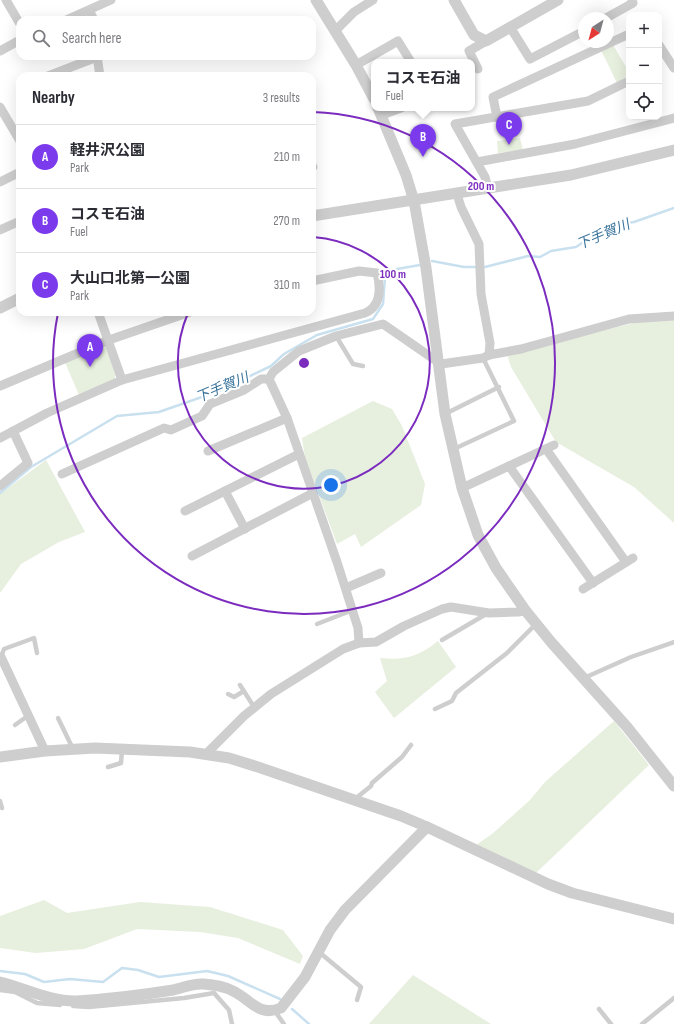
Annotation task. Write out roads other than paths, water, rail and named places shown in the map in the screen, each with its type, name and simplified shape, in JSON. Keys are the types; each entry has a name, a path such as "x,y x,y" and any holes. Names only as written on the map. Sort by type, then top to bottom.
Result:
{"street":[{"path":"6,0 16,17"},
{"path":"75,16 111,0"},
{"path":"316,0 356,65 371,93"},
{"path":"335,31 354,12 373,0"},
{"path":"454,0 474,35 486,41"},
{"path":"472,59 468,51 558,0"},
{"path":"614,14 633,3 632,0"},
{"path":"89,10 92,16"},
{"path":"510,27 530,59 578,34"},
{"path":"497,117 493,97 626,35"},
{"path":"356,65 398,41 409,59"},
{"path":"0,51 16,42"},
{"path":"662,48 674,68"},
{"path":"58,72 87,60"},
{"path":"98,60 99,72"},
{"path":"475,64 478,69"},
{"path":"488,188 485,177 455,124 588,101 626,82"},
{"path":"0,107 16,134"},
{"path":"380,112 406,175 414,201 425,264 445,414 452,450 462,488 478,535 486,551 525,610 627,727 674,786"},
{"path":"662,119 674,118"},
{"path":"477,162 575,144 648,120"},
{"path":"316,215 571,175 674,150"},
{"path":"0,182 16,174"},
{"path":"458,194 461,207 479,244 481,294 490,343 486,356"},
{"path":"0,230 16,224"},
{"path":"0,438 47,413 122,380 365,313 373,310 378,303 377,273 360,271 316,280"},
{"path":"0,308 16,300"},
{"path":"100,316 122,380"},
{"path":"0,386 109,340 178,316"},
{"path":"269,379 273,372 299,352 336,336 383,324 440,364 521,349 629,319 674,316"},
{"path":"62,474 139,438 164,428 171,430 202,416 210,404 244,390 261,379 269,379"},
{"path":"269,379 287,418 346,588 353,610 359,643"},
{"path":"208,451 287,418"},
{"path":"0,486 28,462 13,431"},
{"path":"462,488 550,447 630,560 583,589"},
{"path":"186,511 299,454"},
{"path":"509,466 593,583"},
{"path":"225,491 245,529"},
{"path":"192,556 313,493"},
{"path":"346,588 381,573"},
{"path":"206,754 213,745 254,707 271,694 343,649 359,643 376,642 404,626 442,609 451,607 489,612 519,612 525,610"},
{"path":"2,657 46,751"},
{"path":"0,757 73,749 206,754 258,767 427,827 548,884 572,893 674,919"},
{"path":"0,982 45,995 76,1001 175,990 198,984 210,984 236,992 256,1007 267,1012 281,1008 305,977 330,930 345,910 427,827"}],"lane":[{"path":"336,336 353,364 362,366"},
{"path":"452,450 514,421 486,356"},
{"path":"445,414 499,387"},
{"path":"317,624 353,610"},
{"path":"442,640 489,612"},
{"path":"434,709 452,701 456,692 507,653 536,624"},
{"path":"2,657 4,649 34,638 37,653"},
{"path":"584,678 631,657 674,642"},
{"path":"240,685 254,707"},
{"path":"228,694 234,698 244,691"},
{"path":"15,725 29,715"},
{"path":"58,718 73,749"},
{"path":"354,800 402,757 411,745"},
{"path":"108,767 121,762 122,750"},
{"path":"0,801 2,808"},
{"path":"319,952 361,987 357,1000"},
{"path":"0,990 15,992 37,1003 89,1007 184,998 214,993 229,1010 232,1024"},
{"path":"643,1024 674,998"},
{"path":"600,1009 611,1024"},
{"path":"274,1010 284,1024"}],"waterway":[{"name":"下手賀川","path":"485,267 528,256 540,257 551,251 576,247 585,241 600,237 607,231 627,223 674,208"},
{"name":"下手賀川","path":"432,261 464,267 477,267"},
{"name":"下手賀川","path":"0,493 31,467 117,416 159,412 219,391 271,366 284,354 317,335 373,319 383,304 385,277 391,270 420,265"},
{"path":"0,971 25,974 44,982 70,979 103,982 122,968 138,970 159,977 207,971 228,976 280,999"},
{"path":"292,1009 309,1024"}],"place":[{"name":"大山口北第一公園","path":"509,145"},
{"name":"コスモ石油","path":"423,157"},
{"name":"軽井沢公園","path":"90,367"}]}
